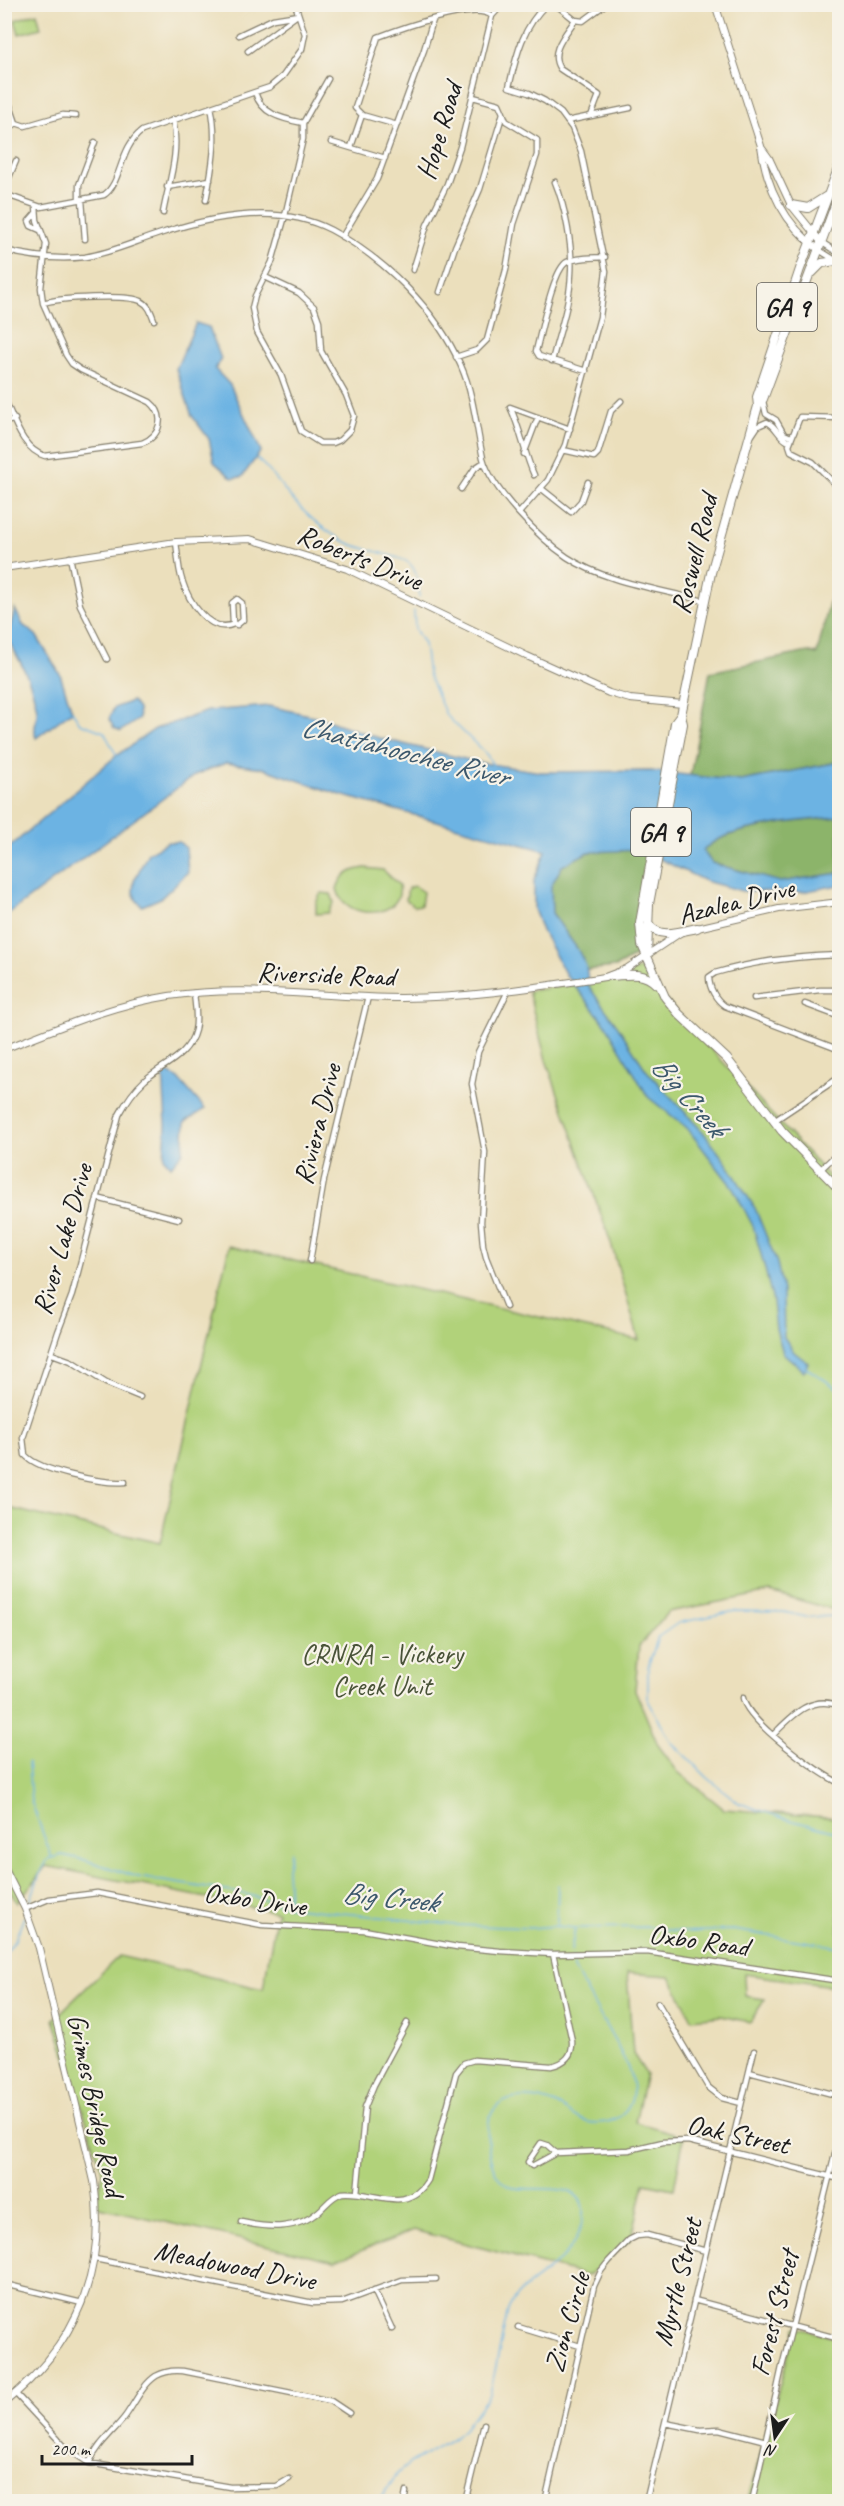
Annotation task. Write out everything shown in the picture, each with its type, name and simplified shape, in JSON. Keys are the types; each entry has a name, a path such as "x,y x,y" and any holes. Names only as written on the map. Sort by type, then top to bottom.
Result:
{"main road":[{"name":"Roswell Road","path":"760,403 760,389 813,233 840,164"},
{"name":"Roswell Road","path":"646,902 672,760 675,723 681,715 704,601 747,442 840,192"},
{"path":"791,206 808,208 828,195"},
{"path":"809,276 822,263 838,259"},
{"name":"GA 9","path":"646,902 647,955"},
{"name":"GA 9","path":"646,902 640,933 642,945 660,989 679,1014 727,1059 774,1121 840,1191"},
{"path":"648,920 652,930 660,933 697,928"},
{"path":"612,976 644,975 660,989"}],"street":[{"path":"4,194 36,206 80,200 108,192 124,153 134,137 142,131 270,87 283,76 302,49 305,34 295,4"},
{"name":"Hope Road","path":"413,270 427,225 447,184 473,97 492,16 503,4"},
{"path":"520,512 542,489 563,450 604,301 604,257 581,151 567,121 545,101 509,87 521,40 533,19 547,4"},
{"path":"555,4 575,20 583,21 606,4"},
{"path":"715,4 761,146 764,168 779,204 810,243 820,246 838,259"},
{"path":"397,125 362,115 356,110 355,103 378,37 465,13 486,12 492,16"},
{"path":"238,35 273,19 298,15"},
{"path":"248,51 298,15"},
{"path":"342,237 377,179 433,20"},
{"path":"575,20 554,57 560,69 599,95 591,116"},
{"path":"265,277 310,301 317,314 321,351 346,395 354,416 350,430 333,443 313,440 301,431 281,375 257,332 252,308 265,277 272,262 285,216 303,139 303,123 328,80"},
{"path":"255,92 263,108 271,114 303,123"},
{"path":"4,95 7,97 16,123"},
{"path":"456,357 477,350 487,340 506,270 514,224 537,155 537,140 506,121 499,104 473,97"},
{"path":"206,200 215,124 211,107"},
{"path":"567,121 630,108"},
{"path":"440,292 455,247 480,189 502,112"},
{"path":"351,147 362,115"},
{"path":"16,123 25,126 63,116 76,116"},
{"path":"163,213 167,187 176,157 177,138 173,119"},
{"path":"4,134 16,123"},
{"path":"85,239 79,185 95,142"},
{"path":"331,142 384,158"},
{"path":"761,146 791,206 813,233 820,246"},
{"path":"4,189 16,161"},
{"path":"167,187 210,180"},
{"path":"552,361 569,290 571,260 560,194 555,182"},
{"path":"4,398 31,449 51,456 142,443 154,436 160,423 158,411 150,402 72,364 43,303 41,288 46,244 40,230 28,221 36,213 36,206"},
{"path":"4,250 45,258 74,258 102,254 199,222 249,216 285,216 318,224 374,259 404,285 434,321 456,357 468,386 484,462 497,488 551,545 579,564 618,579 704,601"},
{"path":"586,371 539,356 536,351 560,270 564,264 571,260 604,257"},
{"path":"43,303 56,300 132,299 147,305 154,320"},
{"path":"563,450 594,457 598,453 611,411 621,401"},
{"path":"760,403 765,412 776,420 784,434 790,439"},
{"path":"534,475 524,454 516,418 510,406 570,429"},
{"path":"524,454 538,417"},
{"path":"840,418 800,417 790,439 791,451 813,462 840,489"},
{"path":"4,423 15,419"},
{"path":"747,442 758,426 767,422 773,425 779,437 790,439"},
{"path":"461,489 475,468 484,462"},
{"path":"542,489 571,512 581,501 588,482"},
{"name":"Roberts Drive","path":"4,568 176,542 250,539 347,569 511,649 609,693 630,699 683,704"},
{"path":"176,542 182,579 194,604 213,623 228,626 239,624 243,620 242,603 237,599 232,603 234,624"},
{"path":"70,558 80,605 107,659"},
{"name":"Azalea Drive","path":"647,955 674,936 697,928 779,909 840,902"},
{"name":"Riverside Road","path":"4,1049 111,1009 158,998 194,993 244,992 368,997 457,997 612,976 647,955"},
{"path":"840,955 803,956 762,961 715,973 709,977 709,981 717,999 725,1006 840,1050"},
{"path":"754,998 820,990 840,990"},
{"path":"506,1307 483,1245 485,1152 472,1084 478,1052 508,991"},
{"name":"River Lake Drive","path":"124,1482 106,1482 38,1466 25,1455 23,1438 72,1295 115,1126 125,1103 145,1080 180,1056 191,1040 196,1021 194,993"},
{"name":"Riviera Drive","path":"310,1261 324,1180 368,997"},
{"path":"805,1004 840,1017"},
{"path":"774,1121 840,1077"},
{"path":"820,1171 840,1151"},
{"path":"97,1198 179,1219"},
{"path":"52,1354 71,1361 106,1383 140,1397"},
{"path":"743,1698 747,1709 774,1735 802,1759 840,1783"},
{"path":"774,1735 804,1707 823,1702 840,1706"},
{"name":"Grimes Bridge Road","path":"4,1867 26,1909 34,1931 94,2181 98,2220 95,2259 82,2303 57,2349 16,2394 4,2403"},
{"name":"Oxbo Drive","path":"26,1909 49,1899 97,1893 262,1925 364,1930 457,1947 553,1954"},
{"name":"Oxbo Road","path":"553,1954 647,1952 840,1981"},
{"path":"241,2222 273,2228 293,2225 311,2218 337,2194 357,2193 398,2200 416,2194 429,2177 456,2073 464,2063 474,2060 551,2066 567,2059 572,2050 573,2041 553,1954"},
{"path":"658,2004 708,2087 722,2098 741,2103"},
{"path":"357,2193 365,2107 407,2023"},
{"name":"Myrtle Street","path":"646,2502 754,2050"},
{"path":"749,2072 840,2096"},
{"name":"Forest Street","path":"752,2502 840,2134"},
{"name":"Oak Street","path":"556,2153 548,2145 541,2143 528,2162 532,2166 556,2153 629,2150 679,2140 730,2150 840,2179"},
{"name":"Zion Circle","path":"545,2502 597,2278 629,2240 637,2236 647,2235 706,2251"},
{"name":"Meadowood Drive","path":"95,2259 313,2303 342,2302 402,2280 436,2279"},
{"path":"4,2284 82,2303"},
{"path":"374,2290 392,2330"},
{"path":"694,2300 839,2339"},
{"path":"518,2327 580,2346"},
{"path":"89,2463 94,2452 123,2419 148,2383 168,2371 183,2371 332,2401 349,2413"},
{"path":"16,2394 66,2448 89,2463 230,2487 277,2486 288,2479"},
{"path":"664,2423 700,2430 719,2429 766,2441"},
{"path":"465,2502 484,2424"},
{"path":"404,2502 406,2492"}],"green space":[{"path":"37,13 41,28 19,34 15,20"},
{"path":"839,561 839,762 741,781 690,776 710,672 808,652 817,654"},
{"path":"839,817 839,873 780,882 712,863 703,851 713,842 746,830 787,822"},
{"path":"641,850 647,853 636,917 637,949 635,956 616,967 586,970 578,950 552,913 551,886 562,866 569,862 588,852"},
{"path":"365,868 383,870 399,885 398,896 393,904 384,910 362,911 351,907 342,900 337,889 347,874"},
{"path":"414,886 423,892 421,905 414,906 406,900 408,888"},
{"path":"321,893 331,894 334,902 328,913 316,914 316,903"},
{"name":"CRNRA - Vickery Creek Unit","path":"643,968 658,992 839,1187 839,1611 770,1592 668,1612 639,1646 635,1690 658,1745 678,1772 724,1809 839,1818 839,1987 744,1974 745,1996 765,1999 750,2022 721,2016 692,2019 670,1976 627,1973 633,2054 646,2074 635,2122 684,2136 674,2189 644,2183 632,2238 588,2276 414,2230 335,2261 95,2206 103,2174 54,2019 119,1956 263,1989 277,1912 46,1866 17,1903 4,1880 4,1507 160,1543 229,1246 639,1340 611,1243 546,1060 528,991 606,980"},
{"path":"796,2327 839,2339 839,2501 747,2502"}],"water":[{"path":"196,323 209,327 221,359 215,369 230,385 261,451 242,477 232,478 214,462 209,439 192,416 176,369"},
{"path":"15,609 23,625 36,635 60,674 72,711 36,738 37,710 32,691 7,638"},
{"path":"132,701 138,709 139,719 121,731 114,728 109,719 114,708"},
{"name":"Chattahoochee River","path":"269,706 318,717 379,738 477,762 541,772 651,771 741,781 839,762 839,817 787,822 746,830 713,842 703,851 712,863 780,882 839,873 839,885 802,892 742,891 705,881 641,850 588,852 562,866 551,886 552,913 578,950 586,966 589,987 646,1070 704,1133 728,1165 755,1208 777,1263 783,1290 784,1337 794,1352 808,1363 804,1371 783,1353 776,1329 773,1302 753,1226 733,1188 687,1128 648,1097 606,1025 566,975 542,931 534,909 534,880 546,851 341,795 262,768 226,763 197,774 184,783 5,916 5,851 116,756 155,729 208,711"},
{"path":"168,842 179,842 186,848 188,872 161,898 142,906 133,892 134,881 148,853"},
{"path":"163,1071 178,1078 205,1109 185,1122 183,1152 171,1166 164,1158 166,1125"}],"waterway":[{"path":"257,459 300,507 331,533 355,546 397,557 409,563 416,574 419,597"},
{"name":"Chattahoochee River","path":"414,611 415,629 424,644 428,674 446,715 487,755 494,767"},
{"path":"72,711 80,723 104,732 117,756"},
{"name":"Big Creek","path":"805,1367 840,1390"},
{"name":"Big Creek","path":"840,1616 806,1617 784,1612 735,1611 678,1623 658,1637 648,1667 648,1700 671,1742 708,1778 739,1803 786,1819 840,1833"},
{"path":"28,1762 31,1801 52,1858"},
{"path":"289,1905 287,1868 291,1852"},
{"name":"Big Creek","path":"28,1907 48,1859 62,1855 138,1877 245,1894 295,1908 455,1925 530,1928 649,1927 683,1932 733,1930 840,1947"},
{"path":"557,1926 558,1885"},
{"name":"Big Creek","path":"4,1956 15,1940 24,1917"},
{"path":"571,1951 575,1929"},
{"path":"378,2502 398,2473 464,2429 490,2394 508,2310 524,2289 566,2254 581,2226 582,2204 569,2192 510,2187 497,2175 488,2148 489,2121 493,2112 499,2105 516,2098 537,2099 555,2104 583,2121 602,2123 621,2116 631,2103 633,2093 630,2072 574,1969 572,1956"}]}
